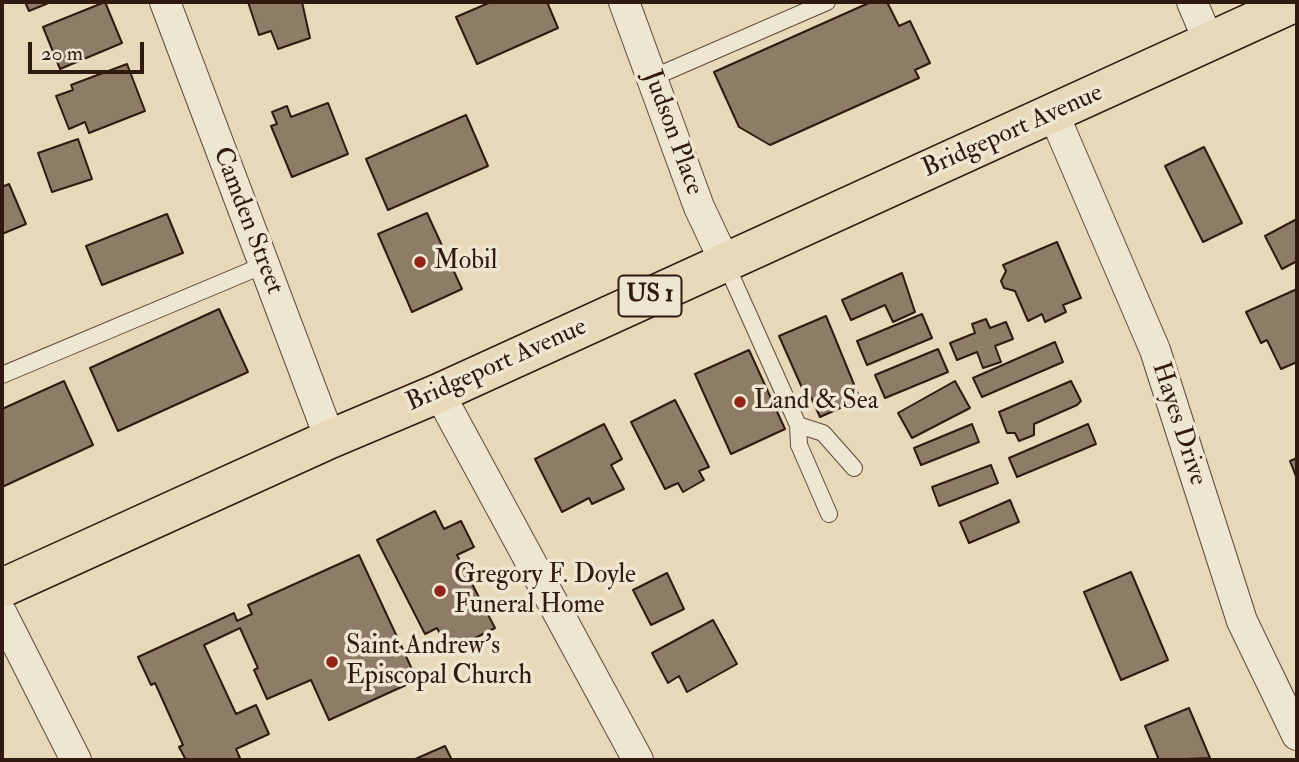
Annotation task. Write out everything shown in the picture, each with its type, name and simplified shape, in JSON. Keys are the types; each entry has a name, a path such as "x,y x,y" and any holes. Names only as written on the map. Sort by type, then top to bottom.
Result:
{"main road":[{"name":"Bridgeport Avenue","path":"2,587 1054,115 1296,2"}],"street":[{"name":"Camden Street","path":"164,2 330,439"},
{"name":"Judson Place","path":"624,2 699,207 725,262"},
{"path":"1192,2 1209,42"},
{"name":"Hayes Drive","path":"1054,115 1155,350 1242,621 1297,735"},
{"path":"439,393 638,760"},
{"path":"2,614 76,760"}],"lane":[{"path":"652,78 827,2"},
{"path":"725,262 798,425 799,445 828,514"},
{"path":"2,374 264,265"},
{"path":"798,425 823,433 854,468"}],"building":[{"path":"25,2 51,2 29,11"},
{"path":"105,2 122,43 60,69 43,27"},
{"path":"248,2 302,2 310,38 278,49 271,31 259,35"},
{"path":"491,2 547,2 558,28 477,64 456,17"},
{"path":"871,2 887,2 899,26 910,21 930,63 915,70 919,78 770,145 739,127 714,72"},
{"path":"127,64 145,111 89,133 85,122 69,129 56,96 73,90 71,85"},
{"path":"328,103 348,154 292,177 271,126 277,124 272,112 287,106 291,117"},
{"path":"466,115 488,166 388,210 366,159"},
{"path":"78,139 92,179 52,192 38,153"},
{"path":"1204,147 1242,223 1203,242 1165,166"},
{"path":"9,184 26,224 2,234 2,187"},
{"name":"Mobil","path":"427,213 462,289 412,312 378,234"},
{"path":"167,214 183,253 102,285 86,246"},
{"path":"1297,219 1297,261 1282,269 1265,236"},
{"path":"1057,242 1081,298 1063,305 1066,312 1045,322 1042,314 1028,321 1015,291 1004,288 1001,281 1006,271 1003,265"},
{"path":"902,273 915,312 893,322 885,305 851,320 842,300"},
{"path":"1297,289 1297,362 1281,369 1267,340 1261,343 1246,312"},
{"path":"219,309 248,372 118,431 90,368"},
{"path":"922,314 932,338 867,365 857,341"},
{"path":"826,316 860,399 820,417 811,397 807,399 779,336"},
{"path":"986,319 990,328 1006,322 1013,339 995,346 1001,362 983,368 977,352 957,360 950,343 975,333 972,324"},
{"path":"1055,342 1063,362 982,397 973,378"},
{"path":"938,349 948,372 885,398 875,375"},
{"name":"Land & Sea","path":"749,350 785,429 731,454 695,374"},
{"path":"64,381 93,445 2,487 2,409"},
{"path":"955,381 970,408 912,438 898,413"},
{"path":"1071,381 1081,401 1077,405 1034,424 1034,435 1019,441 1015,433 1007,433 999,412"},
{"path":"675,400 709,467 699,471 704,480 683,492 678,483 665,489 631,422"},
{"path":"604,424 622,459 611,465 624,489 592,504 589,498 562,512 535,459"},
{"path":"972,424 979,442 921,465 914,448"},
{"path":"1088,424 1096,444 1017,477 1009,458"},
{"path":"1297,458 1297,479 1290,461"},
{"path":"991,465 998,483 939,506 932,487"},
{"path":"1010,500 1019,522 969,543 960,522"},
{"name":"Gregory F. Doyle Funeral Home","path":"435,511 444,529 461,521 474,547 457,555 495,628 449,651 437,628 425,634 377,540"},
{"name":"Saint Andrew's Episcopal Church","path":"359,555 417,680 329,720 311,680 267,699 254,670 258,668 240,628 204,645 236,714 256,705 269,734 236,749 240,758 234,760 186,760 179,747 183,745 155,683 151,685 138,657 234,613 237,621 252,614 248,605"},
{"path":"1131,572 1168,660 1121,680 1084,592"},
{"path":"667,573 684,609 651,625 633,590"},
{"path":"713,620 737,664 687,692 679,676 668,683 652,653"},
{"path":"1189,708 1210,758 1159,760 1145,726"},
{"path":"445,746 452,760 413,760"}],"place":[{"name":"Mobil","path":"420,262"},
{"name":"Land & Sea","path":"740,402"},
{"name":"Gregory F. Doyle Funeral Home","path":"440,591"},
{"name":"Saint Andrew's Episcopal Church","path":"332,662"}]}
